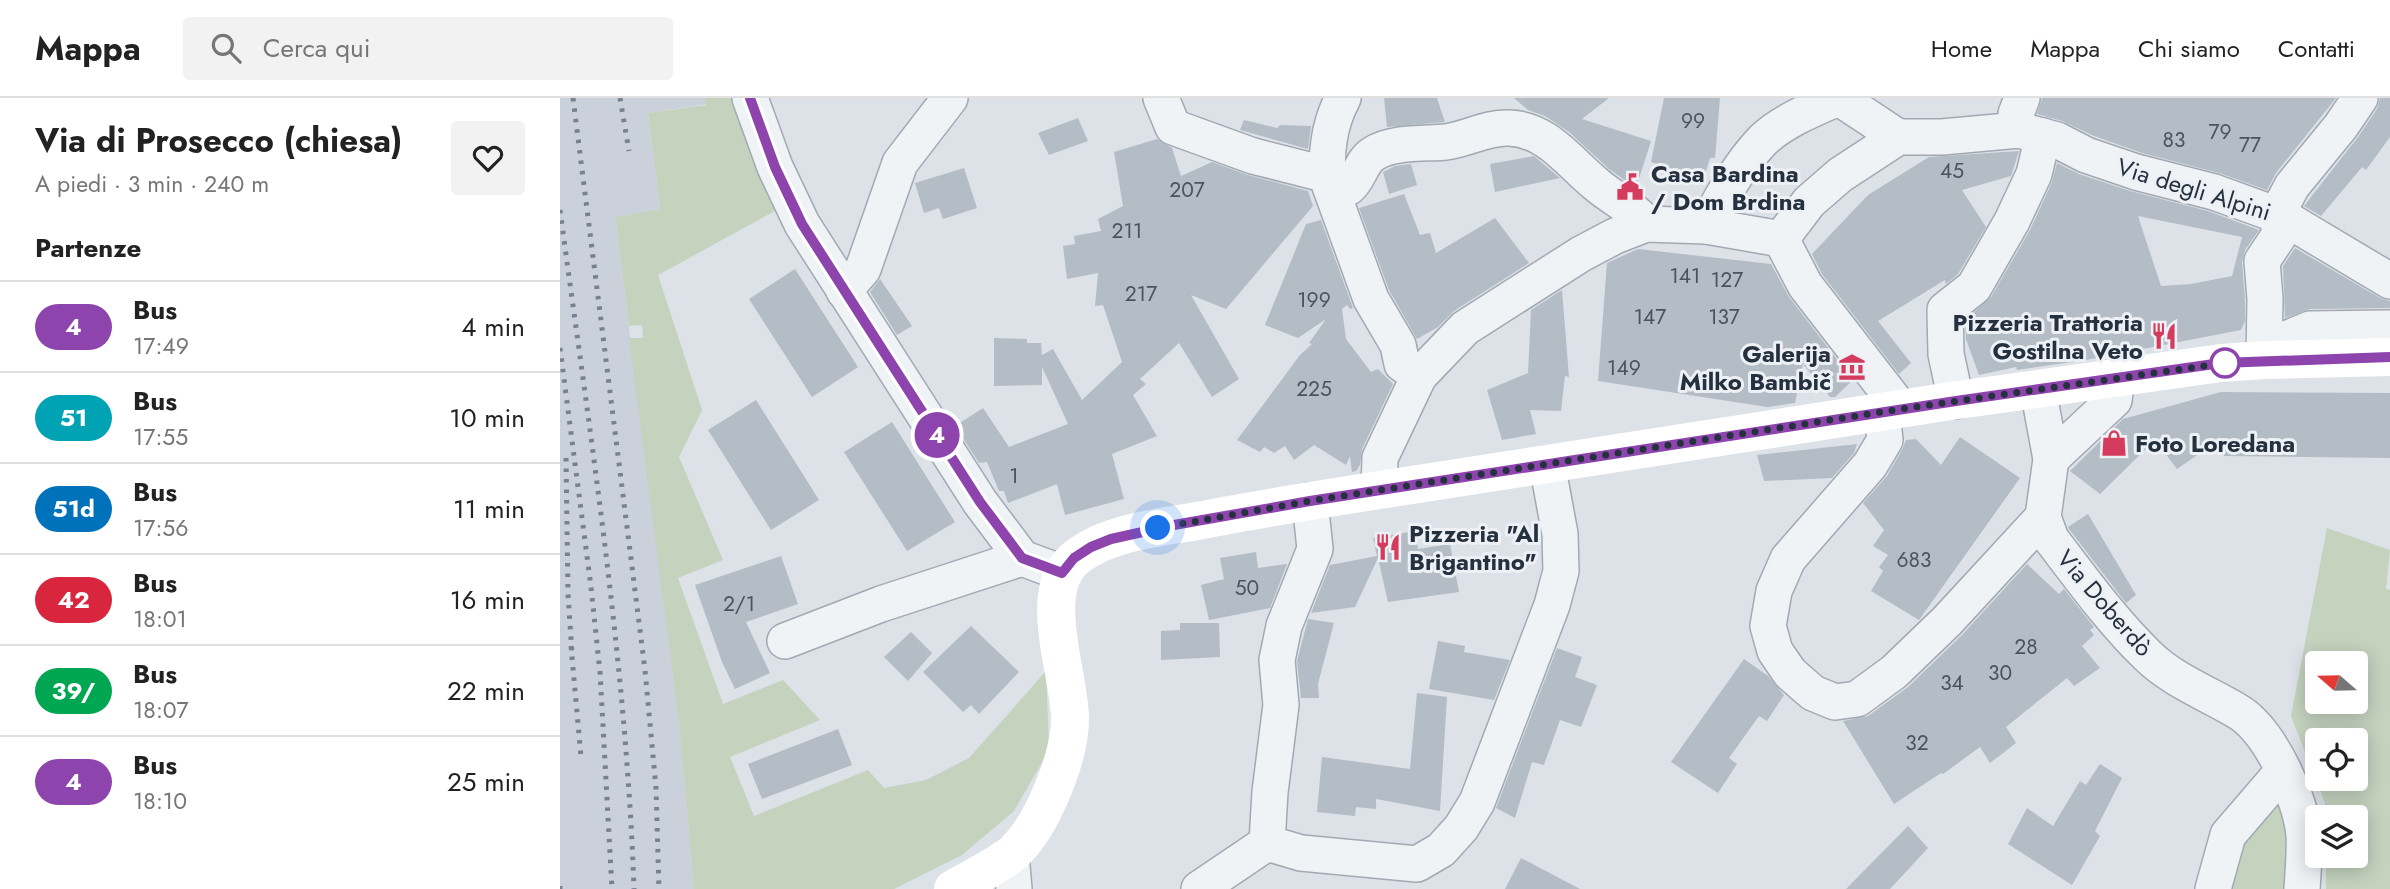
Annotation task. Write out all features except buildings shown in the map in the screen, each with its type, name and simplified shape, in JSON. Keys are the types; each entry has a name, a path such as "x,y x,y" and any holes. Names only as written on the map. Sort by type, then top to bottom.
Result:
{"main road":[{"path":"953,889 1013,872 1023,842 1045,805 1064,763 1070,722 1068,684 1056,611 1062,573 1074,558 1111,539 1310,501 2038,389 2221,363 2390,357"}],"street":[{"path":"750,98 775,167 802,224 980,502 1022,558 1062,573"},
{"path":"844,291 863,270 900,163 950,98"},
{"path":"1161,98 1173,127 1349,187 1357,179 1364,162 1375,152 1415,142 1447,142 1495,128 1511,128 1536,134 1552,143 1598,186 1637,213 1646,224"},
{"path":"1343,98 1335,113 1327,158 1329,181 1371,299 1398,345 1402,364 1419,376"},
{"path":"1706,226 1731,182 1764,139 1801,115 1839,98 1898,137"},
{"path":"2264,360 2266,299 2262,261 2278,237 2284,201 2292,186 2360,98"},
{"path":"1782,239 1809,202 1840,175 1898,137 1942,137 2028,121 2034,174 2006,232 1974,287 1945,310 1946,354 1956,401"},
{"name":"Via degli Alpini","path":"2028,121 2123,167 2214,192 2283,217 2390,281"},
{"path":"1379,490 1380,458 1419,376 1465,328 1581,254 1646,224 1706,226 1782,239"},
{"path":"1782,239 1805,285 1891,410 1885,440 1875,456 1788,559 1774,591 1768,626 1775,651 1790,673 1813,693 1835,702 1857,699 1894,672 1947,621 2043,517 2050,459 2038,389"},
{"path":"2264,360 2286,340 2310,329 2390,328"},
{"path":"2050,459 2114,400 2116,379"},
{"path":"1199,889 1268,844 1301,853 1417,864 1441,850 1461,828 1477,802 1486,779 1552,605 1561,570 1560,534 1548,464"},
{"path":"1268,844 1270,792 1281,705 1277,660 1284,626 1315,549 1310,501"},
{"name":"Via Doberdò","path":"2043,517 2051,539 2148,656 2192,687 2240,712 2258,728 2283,771 2294,797 2304,834 2302,889"},
{"path":"785,641 881,604 1022,558"},
{"path":"2213,889 2228,835 2283,771"}],"shaded area":[{"path":"560,98 705,98 707,104 648,113 660,209 615,217 679,723 694,889 560,889"}],"green space":[{"path":"705,98 734,98 775,211 658,275 702,410 679,457 723,560 678,578 723,704 783,680 820,720 730,757 754,816 868,770 884,788 926,780 969,758 1046,671 1049,750 1014,811 962,855 894,889 694,889 679,723 629,338 643,338 642,325 629,326 615,217 660,209 648,113 706,105"},
{"path":"2327,528 2390,550 2386,589 2390,590 2390,889 2326,889 2326,868 2368,868 2368,805 2325,805 2320,791 2368,791 2368,728 2305,728 2305,752 2291,716"},
{"path":"2281,793 2291,857 2287,889 2225,889 2233,856"}],"railway":[{"path":"573,98 645,670 656,788 659,889"},
{"path":"620,98 629,151"},
{"path":"560,210 615,633 630,804 634,889"},
{"path":"560,348 600,672 612,889"},
{"path":"566,458 568,594 572,654"},
{"path":"571,646 581,757"}],"bus line":[{"name":"4","path":"750,98 775,167 802,224 980,502 1022,558 1062,573 1074,558 1111,539 1246,511 1956,401 2221,363 2390,357"}],"place":[{"name":"Casa Bardina / Dom Brdina","path":"1630,187"},
{"name":"Pizzeria Trattoria Gostilna Veto","path":"2164,336"},
{"name":"Galerija Milko Bambič","path":"1852,367"},
{"name":"Foto Loredana","path":"2114,443"},
{"name":"Pizzeria \"Al Brigantino\"","path":"1388,547"}],"route":[{"path":"1158,528 1246,511 1901,409 2225,363"}]}
